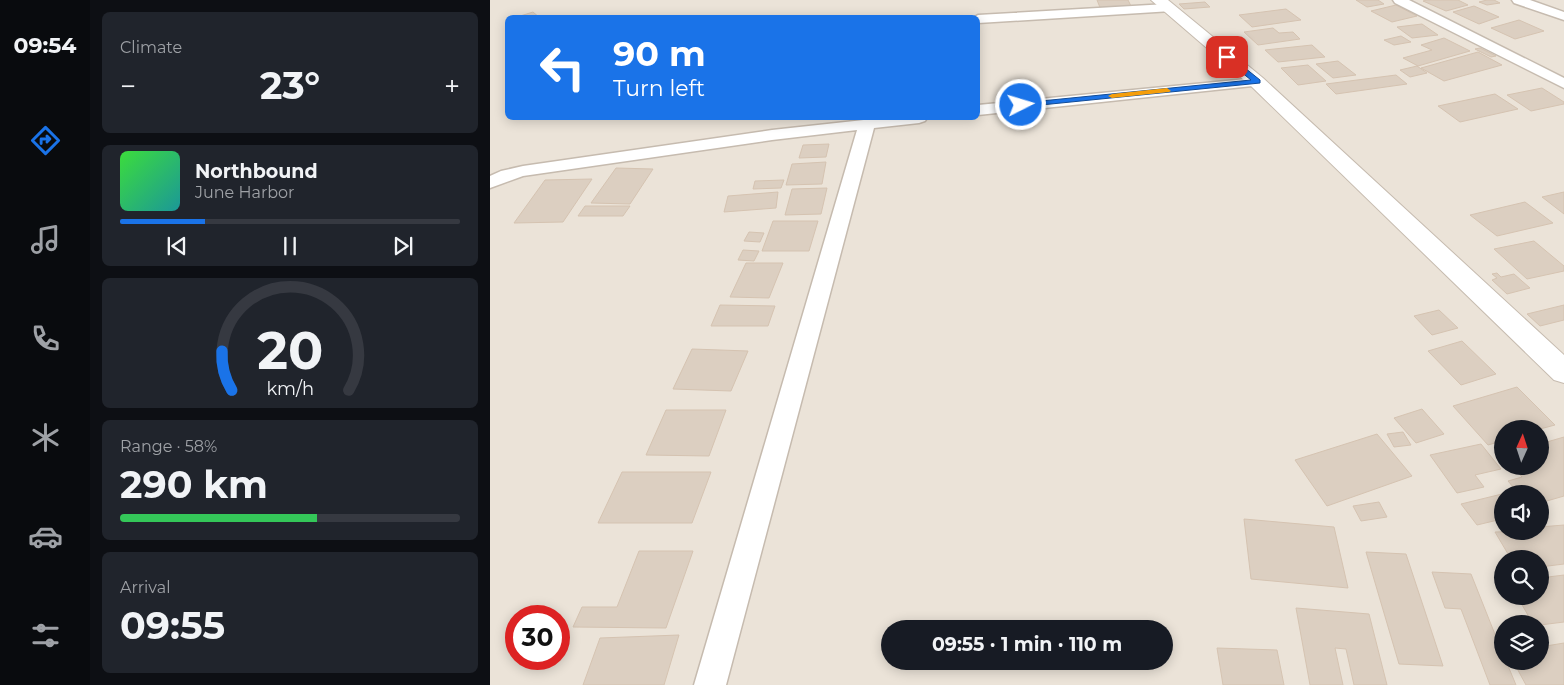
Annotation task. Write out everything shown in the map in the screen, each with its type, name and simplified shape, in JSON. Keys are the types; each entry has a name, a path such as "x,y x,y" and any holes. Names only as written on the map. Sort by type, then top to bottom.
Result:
{"street":[{"path":"1399,0 1564,84"},
{"path":"1518,0 1564,16"},
{"path":"980,19 1163,4 1257,82 1564,372"},
{"path":"980,110 1257,82"},
{"path":"772,135 774,120"},
{"path":"490,183 507,175 523,171 772,135 902,120"},
{"path":"710,685 867,124"}],"shaded area":[{"path":"490,0 1564,0 1564,685 490,685"}],"building":[{"path":"1097,0 1128,0 1132,8 1101,10"},
{"path":"1356,0 1378,0 1384,4 1367,7"},
{"path":"1458,0 1468,5 1446,11 1423,1"},
{"path":"1494,0 1500,3 1487,5 1479,2"},
{"path":"1205,2 1210,7 1184,9 1179,4"},
{"path":"1396,5 1417,16 1392,22 1371,11"},
{"path":"1474,6 1499,17 1479,24 1453,12"},
{"path":"1286,9 1301,20 1252,27 1239,15"},
{"path":"533,12 536,15 524,15"},
{"path":"1519,20 1544,31 1515,39 1491,28"},
{"path":"1422,24 1438,35 1412,38 1397,27"},
{"path":"1273,28 1279,33 1293,32 1300,39 1258,45 1244,32"},
{"path":"1401,36 1411,42 1394,45 1384,40"},
{"path":"1444,38 1470,51 1418,66 1403,58 1432,50 1421,45"},
{"path":"1312,45 1325,57 1278,62 1265,50"},
{"path":"1480,48 1496,56 1491,57 1475,49"},
{"path":"1478,52 1502,65 1444,81 1421,68"},
{"path":"1338,61 1356,75 1333,78 1316,64"},
{"path":"1308,65 1326,81 1298,85 1281,68"},
{"path":"1417,66 1427,73 1410,77 1400,70"},
{"path":"1396,75 1407,84 1336,94 1326,84"},
{"path":"1542,88 1564,102 1564,104 1531,111 1507,95"},
{"path":"1495,94 1518,109 1460,122 1438,106"},
{"path":"829,144 826,157 799,158 803,145"},
{"path":"826,162 822,184 786,185 792,164"},
{"path":"616,168 653,169 630,204 591,203"},
{"path":"592,179 563,222 514,223 545,180"},
{"path":"784,180 781,188 753,189 755,181"},
{"path":"827,188 821,214 785,215 792,189"},
{"path":"778,192 776,208 724,212 728,196"},
{"path":"1564,192 1564,214 1542,197"},
{"path":"1525,202 1553,223 1497,236 1470,215"},
{"path":"585,206 630,206 623,216 578,216"},
{"path":"773,221 818,221 809,251 762,251"},
{"path":"749,232 764,233 760,242 744,241"},
{"path":"1534,241 1564,266 1564,271 1527,279 1494,249"},
{"path":"743,250 759,251 754,261 738,260"},
{"path":"746,263 783,263 769,298 730,297"},
{"path":"1497,273 1501,277 1514,274 1530,288 1507,294 1492,280 1497,278 1492,274"},
{"path":"720,305 775,306 768,326 711,326"},
{"path":"1564,305 1564,320 1540,326 1527,314"},
{"path":"1439,310 1458,328 1432,335 1414,316"},
{"path":"1462,341 1496,374 1461,385 1428,351"},
{"path":"692,349 748,351 731,391 673,389"},
{"path":"1517,387 1555,425 1549,427 1549,420 1494,420 1494,443 1488,445 1453,406"},
{"path":"1422,409 1444,434 1416,443 1394,418"},
{"path":"666,410 726,410 709,456 646,455"},
{"path":"1403,432 1411,445 1394,447 1387,434"},
{"path":"1377,434 1412,476 1327,506 1295,460"},
{"path":"1564,437 1564,496 1549,500 1549,485 1511,485 1508,481 1522,477 1520,475 1549,475 1549,441"},
{"path":"1481,444 1494,460 1494,471 1475,475 1484,487 1457,493 1430,455"},
{"path":"622,472 711,472 692,523 598,523"},
{"path":"1494,496 1494,521 1477,525 1461,504"},
{"path":"1379,502 1387,517 1361,521 1353,506"},
{"path":"1244,519 1334,527 1348,588 1251,579"},
{"path":"1564,525 1564,564 1549,566 1549,550 1506,550 1500,540 1549,540 1549,526"},
{"path":"639,551 693,551 666,628 573,627 582,607 617,607"},
{"path":"1366,552 1406,554 1443,666 1399,664"},
{"path":"1432,572 1471,574 1494,632 1494,670 1510,670 1516,685 1490,685 1461,609 1445,608"},
{"path":"1564,575 1564,622 1549,624 1549,615 1528,615 1522,605 1549,605 1549,577"},
{"path":"1296,608 1369,614 1387,685 1354,685 1346,649 1335,648 1343,685 1310,685"},
{"path":"679,635 664,685 583,685 600,638"},
{"path":"1564,643 1564,685 1526,685 1518,670 1549,670 1549,646"},
{"path":"1217,648 1277,650 1284,685 1223,685"}],"slow traffic":[{"path":"1112,96 1167,91"}],"route":[{"path":"1021,105 1257,82 1227,57"}]}
